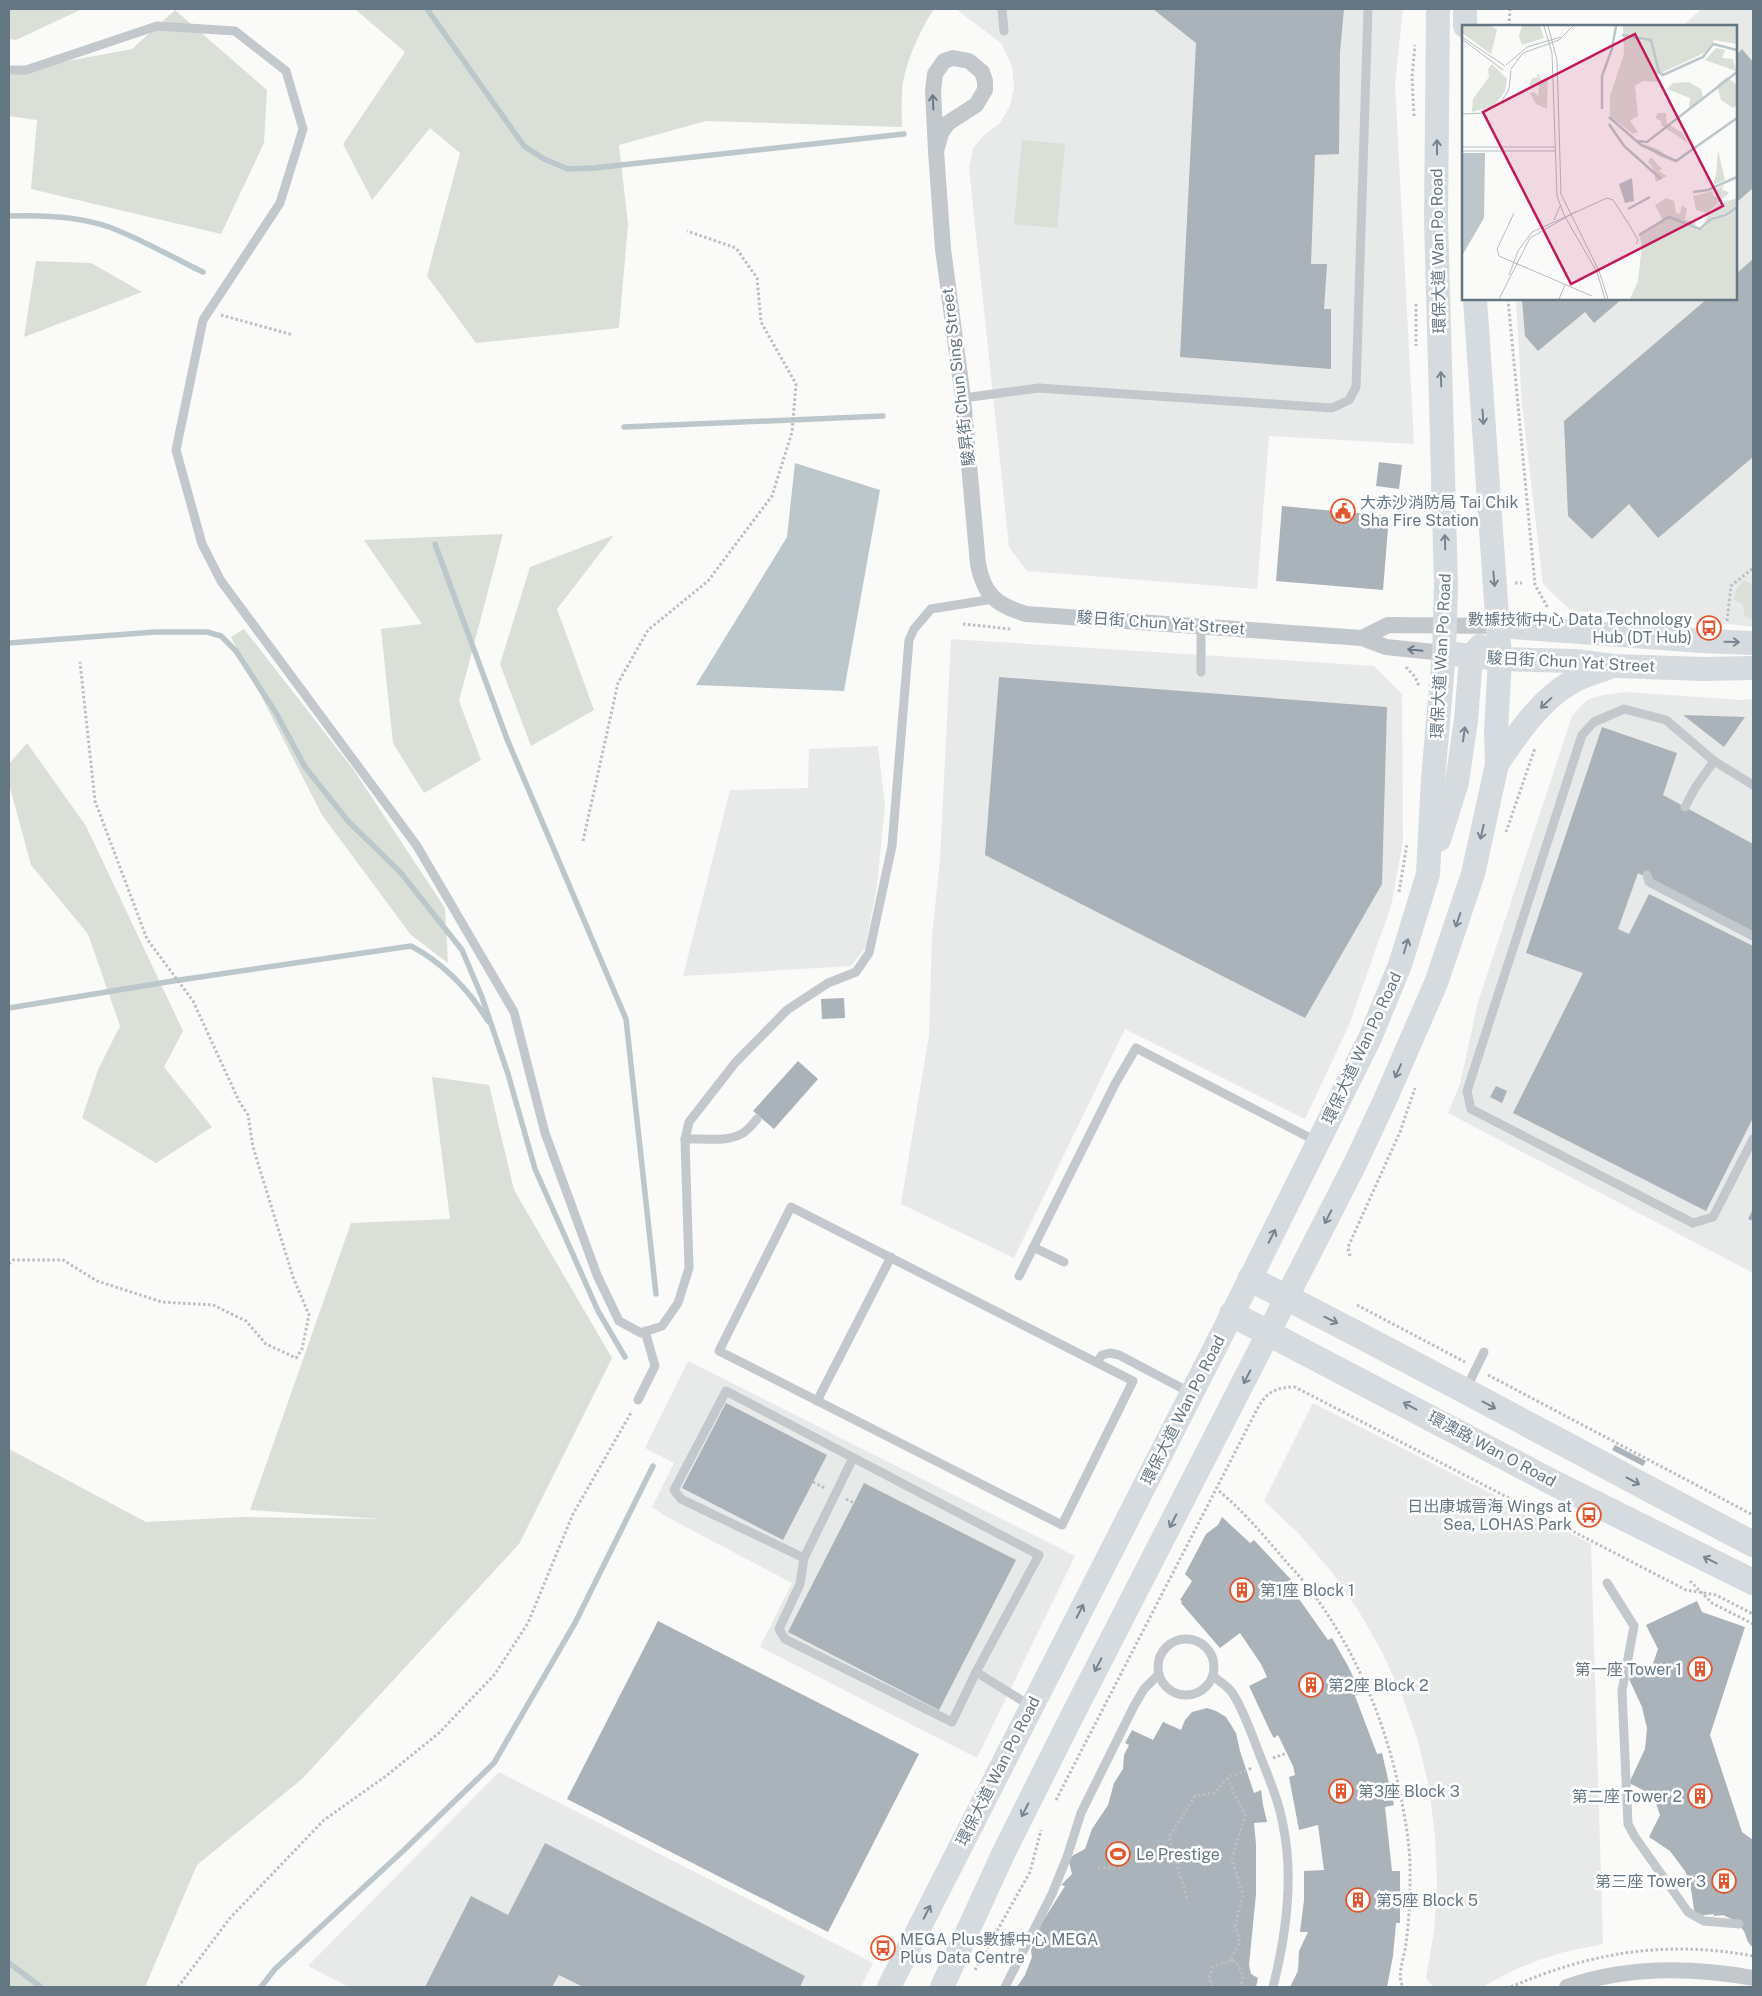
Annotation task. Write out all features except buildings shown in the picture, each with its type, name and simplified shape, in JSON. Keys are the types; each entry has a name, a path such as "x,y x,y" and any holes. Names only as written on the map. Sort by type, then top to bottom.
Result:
{"main road":[{"name":"環保大道 Wan Po Road","path":"889,1987 1250,1279 1370,1038 1400,965 1428,874 1433,779 1444,653 1446,572 1436,220 1438,9"},
{"path":"1465,9 1465,25"},
{"path":"942,1987 1004,1852 1069,1722 1355,1164 1393,1083 1436,983 1473,874 1497,764 1496,731 1500,659 1475,300"},
{"path":"1428,874 1457,782 1466,720 1471,657 1498,626"},
{"name":"駿日街 Chun Yat Street","path":"1498,626 1684,640 1753,643"},
{"name":"駿日街 Chun Yat Street","path":"1444,653 1471,657 1558,660 1614,666 1704,669 1753,668"},
{"path":"1497,764 1534,715 1556,694 1580,678 1614,666"},
{"path":"1250,1279 1346,1327 1753,1544"},
{"name":"環澳路 Wan O Road","path":"1232,1314 1550,1481 1753,1582"}],"street":[{"name":"駿昇街 Chun Sing Street","path":"936,151 941,134 948,123 976,105 985,90 982,72 969,61 953,58 944,61 935,74 933,91 936,151 943,249 963,398 978,564 983,586 993,599"},
{"name":"駿日街 Chun Yat Street","path":"993,599 1010,610 1026,614 1362,638 1386,647 1444,653"},
{"name":"駿日街 Chun Yat Street","path":"1362,638 1388,625 1498,626"},
{"path":"1567,1987 1618,1975 1664,1970 1695,1970 1753,1978"}],"lane":[{"path":"1002,9 1004,31"},
{"path":"963,398 1039,388 1332,408 1349,400 1356,387 1368,9"},
{"path":"9,70 26,70 157,26 235,31 286,71 303,129 280,203 203,320 176,450 202,544 221,581 417,846 514,1012 545,1133 597,1275 619,1321 641,1332 662,1326 678,1303 689,1268 685,1139 689,1122 735,1063 787,1010 828,983 856,972 869,953 892,846 909,640 914,629 931,609 993,599"},
{"path":"1201,626 1201,672"},
{"path":"1753,785 1714,761 1666,720 1624,709 1594,722 1582,735 1467,1091 1471,1109 1693,1223 1713,1216 1753,1139"},
{"path":"1685,807 1695,788 1714,761"},
{"path":"1647,875 1649,882 1753,936"},
{"path":"1019,1276 1115,1084 1136,1048 1302,1135 1319,1142"},
{"path":"685,1139 727,1139 744,1133 757,1120"},
{"path":"791,1207 1097,1362 1134,1382 1062,1525 719,1352 791,1207"},
{"path":"1033,1247 1064,1262"},
{"path":"817,1401 891,1257"},
{"path":"638,1400 655,1366 645,1331"},
{"path":"1465,1392 1484,1352"},
{"path":"1097,1362 1102,1355 1110,1353 1119,1355 1192,1393"},
{"path":"804,1558 681,1499 674,1490 726,1391 1039,1555 976,1672 952,1722 785,1639 779,1629 800,1584 804,1558 853,1458"},
{"path":"1607,1582 1634,1626 1622,1691 1628,1824 1635,1837 1688,1912 1704,1921 1739,1924"},
{"path":"1182,1639 1192,1639 1201,1642 1213,1657 1215,1667 1209,1684 1194,1694 1186,1695 1169,1689 1159,1674 1160,1656 1166,1647 1182,1639"},
{"path":"976,1672 1031,1706"},
{"path":"1004,1987 1052,1894 1067,1857 1081,1813 1107,1760 1144,1689 1159,1674"},
{"path":"1213,1676 1230,1691 1250,1728 1283,1825 1288,1871 1285,1920 1273,1987"}],"path":[{"path":"1509,25 1510,9"},
{"path":"583,841 618,683 648,630 708,581 772,496 792,432 796,384 761,322 757,278 736,248 687,231"},
{"path":"1508,300 1535,586 1548,607"},
{"path":"208,311 293,335"},
{"path":"1726,623 1731,586 1753,568"},
{"path":"9,1264 13,1260 63,1260 97,1281 162,1302 213,1305 246,1321 266,1344 296,1358 302,1349 309,1315 293,1277 253,1147 248,1115 239,1101 193,1001 147,939 95,801 80,662"},
{"name":"環保大道 Wan Po Road","path":"1415,677 1420,692"},
{"path":"1398,896 1408,837"},
{"path":"1348,1247 1350,1256"},
{"path":"1357,1305 1753,1515"},
{"path":"1053,1806 1250,1423 1263,1399 1279,1387 1295,1387 1686,1590 1716,1595 1753,1614"},
{"path":"178,1987 230,1918 324,1820 386,1776 439,1733 495,1674 528,1623 573,1514 638,1400"},
{"path":"1219,1491 1257,1527 1305,1583 1351,1655 1376,1706 1394,1764 1408,1839 1410,1877 1406,1944 1401,1970 1401,1983 1404,1987"},
{"path":"1690,1581 1712,1603 1753,1624"},
{"path":"1187,1898 1169,1837 1194,1796 1215,1793 1227,1778 1247,1770"},
{"path":"1213,1987 1209,1978 1209,1971 1216,1965 1224,1962 1229,1963 1240,1942 1235,1925 1243,1895 1230,1858 1245,1815 1227,1778"},
{"path":"973,1972 1030,1872 1044,1823"},
{"path":"1098,1868 1120,1868"},
{"path":"1231,1959 1243,1975 1241,1986 1249,1987"}],"shaded area":[{"path":"9,9 82,9 16,40 9,39"},
{"path":"355,9 934,9 923,27 905,71 902,96 902,127 706,121 619,145 628,224 619,328 476,343 427,276 460,153 430,128 372,200 343,144 405,52"},
{"path":"956,9 1403,9 1395,85 1414,444 1269,436 1257,589 1027,571 1009,547 969,168 973,148 984,135 1000,123 1010,106 1014,87 1012,66 1001,43"},
{"path":"1702,9 1753,9 1753,627 1694,619 1571,611 1543,584 1522,405 1516,300 1737,300 1737,25 1683,25"},
{"path":"175,10 267,90 264,143 221,234 31,189 37,120 9,116 9,72 132,49"},
{"path":"1022,140 1065,144 1057,228 1014,224"},
{"path":"36,261 91,263 142,292 24,337"},
{"path":"795,463 880,490 844,691 696,685 787,537"},
{"path":"503,534 459,701 481,760 424,793 393,743 381,629 422,624 364,540"},
{"path":"614,535 557,609 594,710 531,746 500,664 530,567"},
{"path":"1743,581 1753,584 1753,619 1749,619 1744,614 1743,604 1734,600 1736,590"},
{"path":"244,629 353,769 445,908 448,963 411,935 322,815 231,637"},
{"path":"951,639 1374,666 1402,694 1403,842 1391,906 1349,1025 1305,1119 1125,1029 1014,1258 901,1204 929,1035 932,936 940,859"},
{"path":"1626,692 1741,700 1753,699 1753,1273 1448,1113 1460,1084 1478,1002 1572,716 1587,700 1603,695"},
{"path":"27,743 86,826 183,1031 164,1067 212,1127 156,1163 82,1118 98,1070 120,1026 88,934 31,865 9,784 9,764"},
{"path":"878,746 885,805 877,885 865,948 851,966 683,976 730,790 808,788 809,749"},
{"path":"432,1077 489,1085 514,1190 612,1358 519,1544 302,1779 197,1865 145,1987 9,1987 9,1449 146,1522 242,1517 382,1519 250,1510 351,1223 450,1219"},
{"path":"688,1361 1075,1556 977,1758 760,1647 792,1583 667,1517 652,1507 674,1463 645,1448"},
{"path":"1313,1403 1591,1544 1603,1944 1564,1952 1539,1960 1512,1971 1482,1987 1433,1987 1426,1978 1434,1931 1437,1883 1435,1835 1429,1788 1418,1741 1402,1695 1382,1652 1358,1610 1330,1570 1299,1534 1264,1501"},
{"path":"499,1772 873,1963 861,1987 349,1987 308,1966"}],"waterway":[{"path":"427,9 524,146 544,159 568,169 594,168 904,134"},
{"path":"9,216 59,217 97,223 133,237 203,272"},
{"path":"624,427 883,416"},
{"path":"435,544 507,739 626,1019 656,1294"},
{"path":"9,643 155,632 207,632 221,636 236,651 276,713 305,767 348,821 401,873 462,950 482,997 508,1074 535,1169 598,1311 625,1357"},
{"path":"9,1008 173,981 411,946 434,961 454,978 464,988 488,1021"},
{"path":"261,1987 275,1969 403,1851 494,1763 575,1623 653,1466"},
{"path":"9,1963 41,1987"}],"place":[{"name":"大赤沙消防局 Tai Chik Sha Fire Station","path":"1343,511"},
{"name":"數據技術中心 Data Technology Hub (DT Hub)","path":"1709,628"},
{"name":"日出康城晉海 Wings at Sea, LOHAS Park","path":"1589,1515"},
{"name":"第1座 Block 1","path":"1242,1590"},
{"name":"第一座 Tower 1","path":"1700,1669"},
{"name":"第2座 Block 2","path":"1311,1685"},
{"name":"第3座 Block 3","path":"1341,1791"},
{"name":"第二座 Tower 2","path":"1700,1796"},
{"name":"Le Prestige","path":"1118,1854"},
{"name":"第三座 Tower 3","path":"1724,1881"},
{"name":"第5座 Block 5","path":"1358,1900"},
{"name":"MEGA Plus數據中心 MEGA Plus Data Centre","path":"883,1948"}]}
